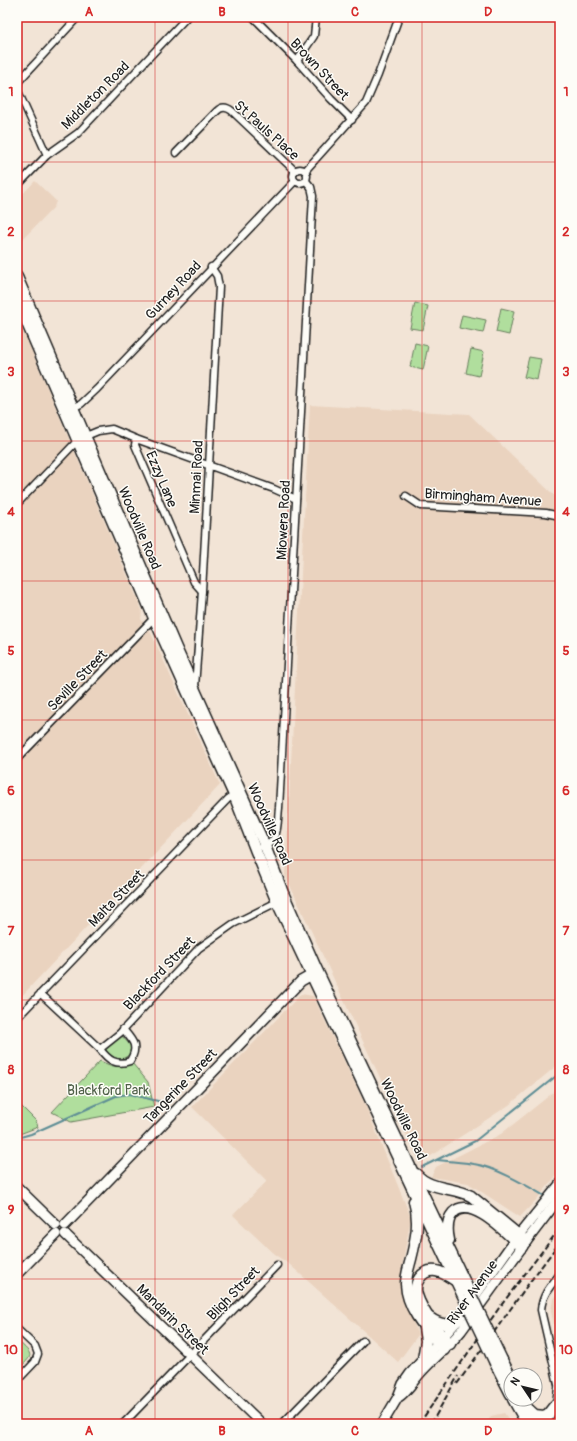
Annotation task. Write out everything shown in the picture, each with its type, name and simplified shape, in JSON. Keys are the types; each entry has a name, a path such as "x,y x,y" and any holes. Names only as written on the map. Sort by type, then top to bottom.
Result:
{"main road":[{"name":"Woodville Road","path":"17,276 69,409"},
{"name":"Woodville Road","path":"17,300 69,409 265,846 314,973"},
{"name":"Woodville Road","path":"82,438 154,618 234,795 278,902 314,973 410,1174 456,1281 468,1297"},
{"name":"Woodville Road","path":"410,1174 453,1255 468,1297 503,1372"},
{"path":"410,1174 430,1184 471,1196 520,1241"},
{"path":"410,1174 417,1224 407,1274 407,1292 424,1328 426,1341 423,1359"},
{"path":"453,1255 448,1223 453,1213 463,1208 474,1209 520,1241"},
{"path":"444,1344 417,1296 416,1284 418,1279 426,1272 436,1271 442,1272 456,1281"},
{"path":"430,1318 439,1324 451,1324 460,1319"},
{"path":"424,1328 444,1344"},
{"name":"Woodville Road","path":"499,1361 504,1367"},
{"path":"528,1407 535,1415 540,1417 547,1415 555,1405"},
{"path":"518,1407 527,1424"},
{"path":"526,1407 536,1424"}],"street":[{"path":"47,155 17,89 19,81 78,17"},
{"name":"Middleton Road","path":"17,186 47,155 78,133 187,17"},
{"name":"Brown Street","path":"253,17 298,61 331,99 352,120"},
{"path":"298,61 314,36 316,17"},
{"path":"306,171 362,109 370,97 399,17"},
{"name":"St Pauls Place","path":"176,153 223,104 295,171"},
{"path":"301,169 306,171 308,175 306,181 299,184 295,181 293,175 295,171 301,169"},
{"name":"Gurney Road","path":"69,409 81,404 97,389 211,267 295,181"},
{"name":"Miowera Road","path":"265,846 271,842 276,835 277,828 313,196 312,188 306,181"},
{"name":"Minmai Road","path":"195,690 219,287 217,276 211,267"},
{"path":"17,504 82,438 98,431 112,430 274,489 296,499"},
{"name":"Ezzy Lane","path":"136,439 135,445 194,582 202,591"},
{"name":"Birmingham Avenue","path":"406,496 421,506 560,516"},
{"name":"Seville Street","path":"17,759 154,618"},
{"name":"Malta Street","path":"17,1018 228,799 234,795"},
{"path":"255,849 265,846"},
{"name":"Blackford Street","path":"100,1049 123,1029 199,948 233,924 278,902"},
{"name":"Tangerine Street","path":"17,1274 301,981 314,973"},
{"name":"Blackford Street","path":"41,994 100,1049 106,1057 115,1063 123,1064 130,1062 135,1053 131,1038 123,1029"},
{"path":"520,1241 560,1184"},
{"name":"Mandarin Street","path":"17,1187 262,1424"},
{"name":"River Avenue","path":"398,1396 405,1392 444,1344 460,1319 520,1241 560,1197"},
{"name":"River Avenue","path":"382,1424 403,1384 423,1359 444,1344 467,1324 520,1241"},
{"name":"Bligh Street","path":"123,1424 277,1265"},
{"path":"560,1274 543,1299 541,1310 560,1393"},
{"path":"17,1329 35,1346 38,1354 35,1362 17,1381"},
{"path":"282,1424 363,1341"},
{"path":"546,1424 555,1405 558,1386"},
{"path":"554,1424 560,1415"}],"shaded area":[{"path":"35,181 56,201 54,207 17,245 17,200"},
{"path":"17,317 142,610 141,619 151,633 220,785 17,1001"},
{"path":"310,405 469,414 560,501 560,1063 509,1105 420,1163 285,875"},
{"path":"301,994 313,996 366,1107 411,1218 401,1272 405,1299 418,1335 398,1362 289,1264 274,1254 233,1215 267,1181 192,1107"},
{"path":"560,1087 560,1171 520,1217 468,1183 431,1177 436,1167 501,1134"},
{"path":"560,1288 560,1354 551,1311 553,1299"},
{"path":"504,1413 512,1424 486,1424 491,1416"}],"green space":[{"path":"415,303 428,306 423,330 410,328"},
{"path":"501,308 514,311 509,335 496,332"},
{"path":"462,315 486,320 483,333 459,328"},
{"path":"415,343 428,346 423,370 410,367"},
{"path":"471,349 484,352 479,376 466,373"},
{"path":"529,357 541,359 537,380 524,377"},
{"path":"121,1035 131,1046 130,1054 123,1059 113,1057 105,1050"},
{"name":"Blackford Park","path":"100,1061 116,1066 123,1066 132,1063 148,1082 154,1107 71,1122 52,1112"},
{"path":"19,1104 36,1121 38,1127 17,1135 17,1106"},
{"path":"17,1340 27,1350 30,1356 17,1371"}],"waterway":[{"path":"422,1167 475,1141 560,1073"},
{"path":"17,1138 31,1134 116,1096 129,1094 166,1103"},
{"path":"437,1160 482,1166 509,1176 543,1195"}],"railway":[{"path":"419,1424 499,1308 560,1228"},
{"path":"457,1384 560,1242"},
{"path":"431,1424 458,1376"}]}
